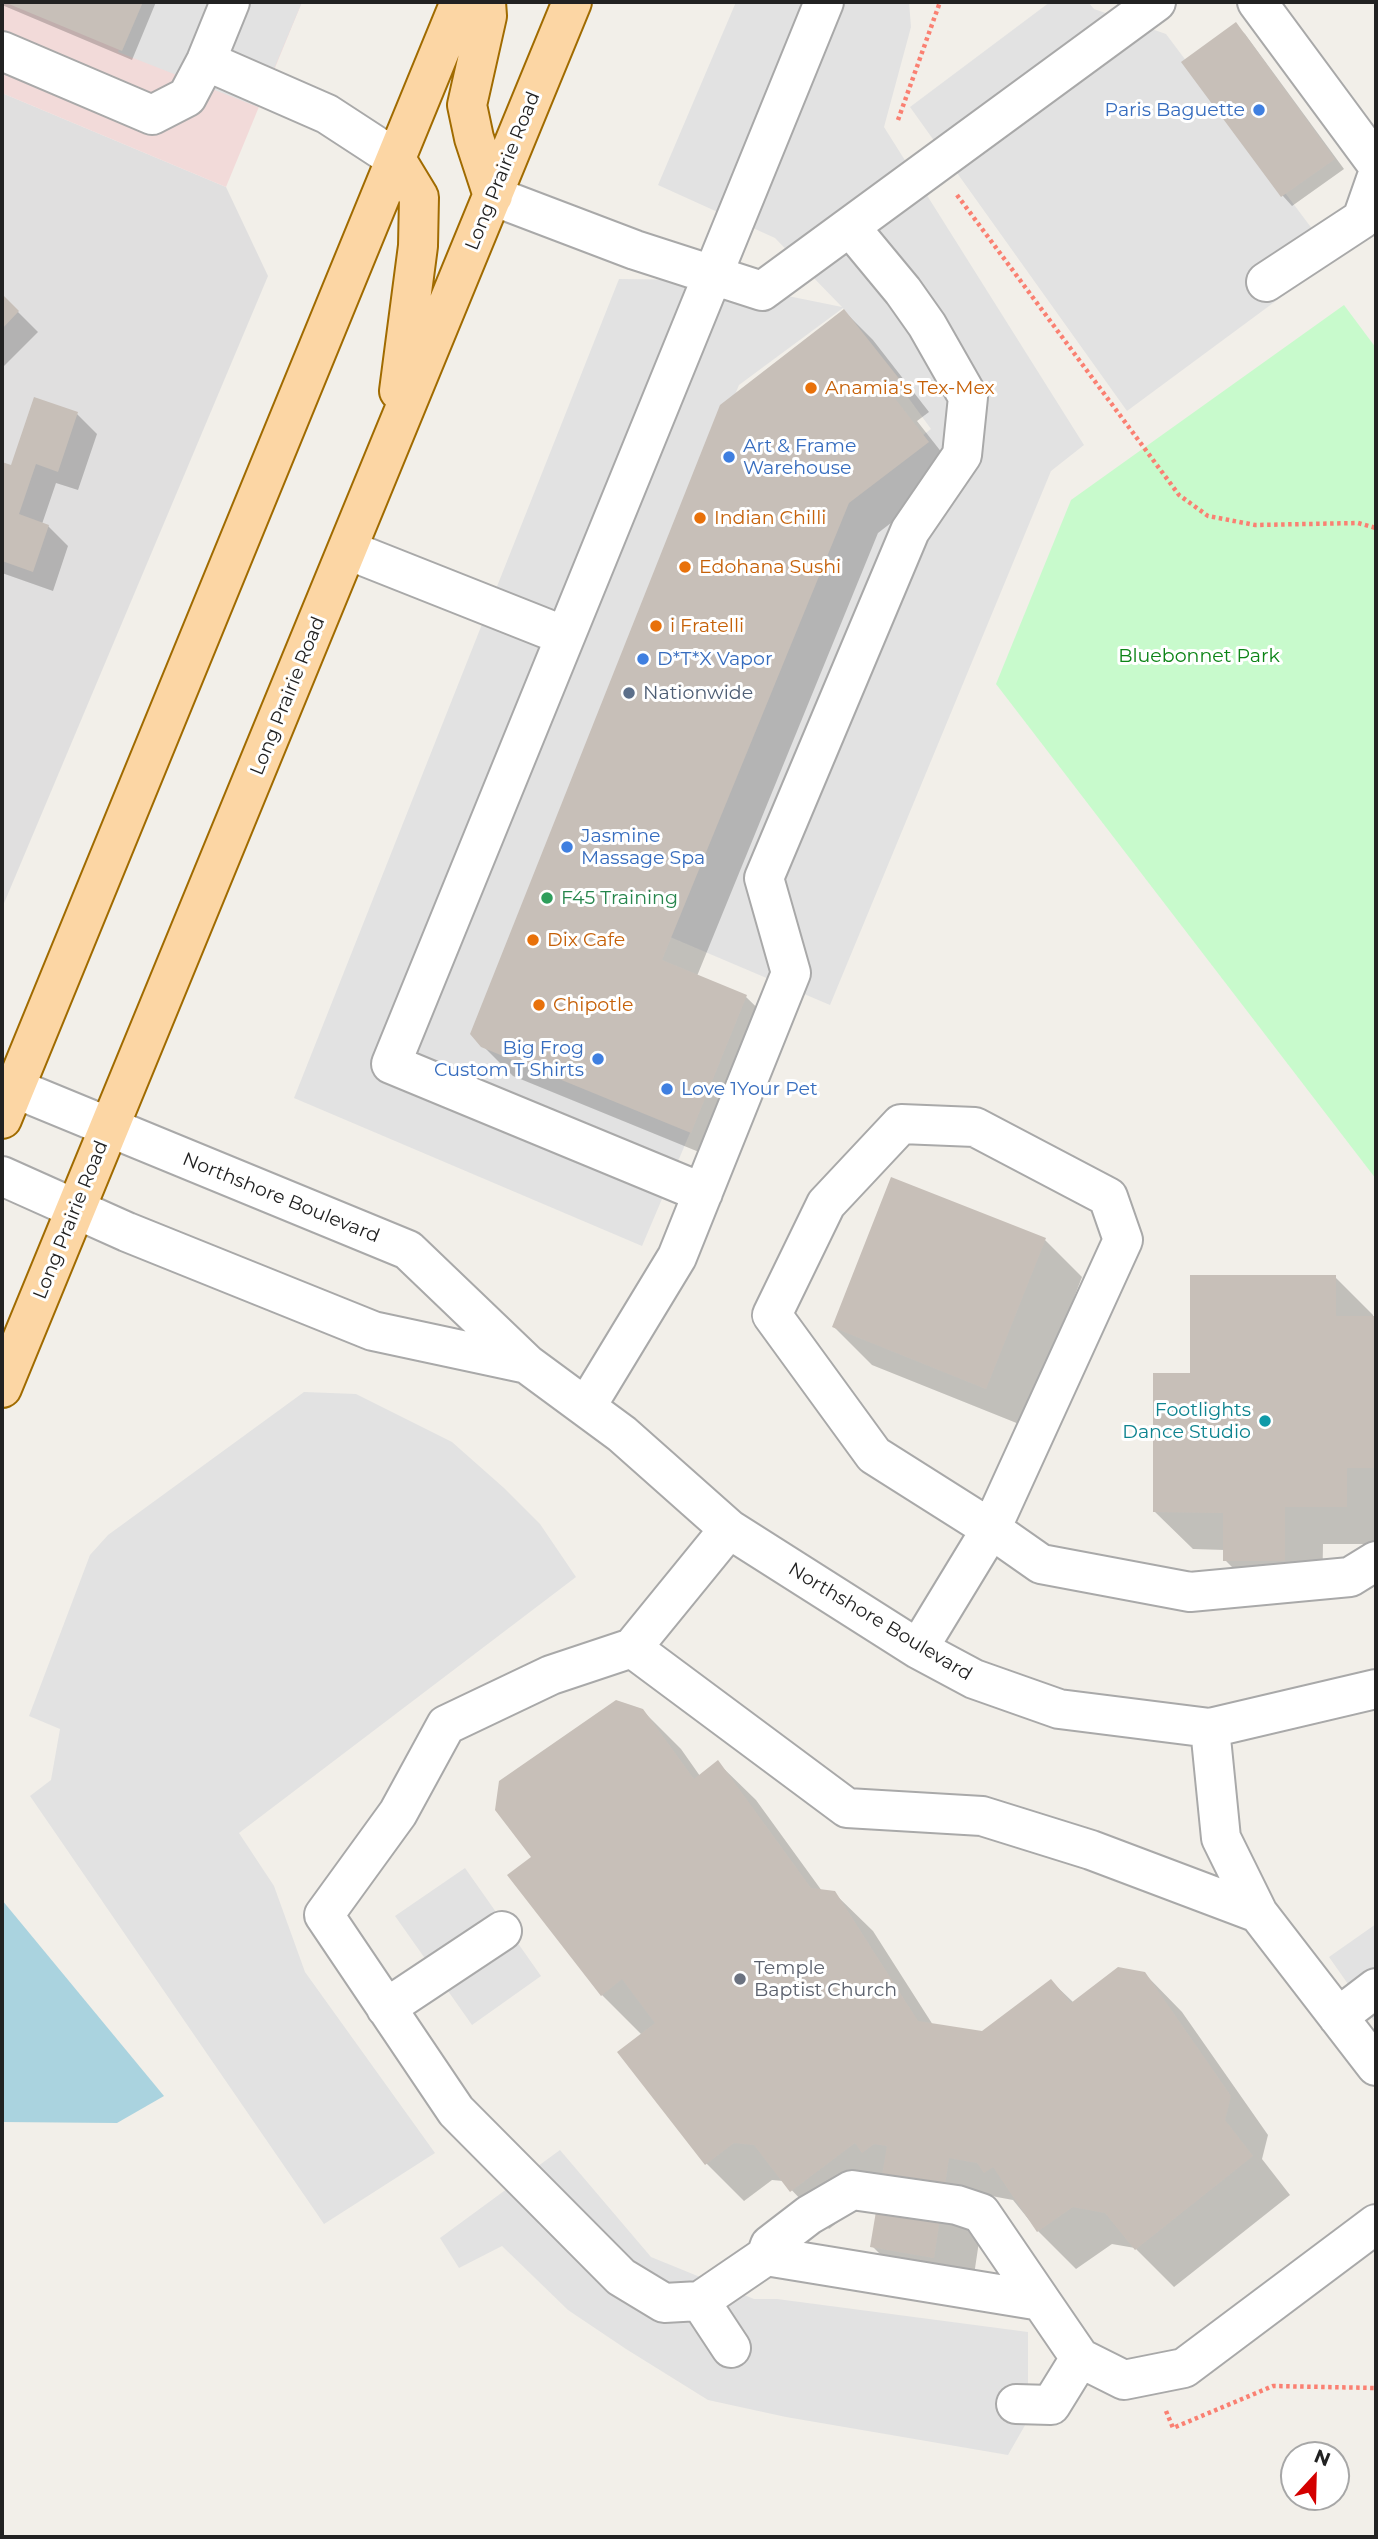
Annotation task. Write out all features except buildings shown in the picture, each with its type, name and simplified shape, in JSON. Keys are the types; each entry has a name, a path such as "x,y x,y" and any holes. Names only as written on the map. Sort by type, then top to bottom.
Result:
{"main road":[{"path":"6,1097 460,2"},
{"path":"486,2 487,16 467,105 474,138 493,196"},
{"name":"Long Prairie Road","path":"2,1388 572,2"},
{"path":"394,434 418,246 419,197 396,159"}],"street":[{"path":"2,51 152,115 187,97 206,61 230,2"},
{"path":"703,1193 391,1064 824,2"},
{"path":"493,196 635,250 762,291 1156,2"},
{"path":"1257,2 1376,163"},
{"path":"206,61 327,114 396,159"},
{"path":"1266,282 1362,219 1376,179"},
{"path":"586,1407 677,1257 791,973 764,878 910,531 962,455 968,397 927,325 903,290 850,227"},
{"path":"348,550 565,636"},
{"name":"Northshore Boulevard","path":"6,1097 109,1127 408,1250 527,1364 622,1434 729,1529 918,1649 974,1679 1059,1709 1210,1728 1376,1689"},
{"path":"918,1649 991,1529 1123,1240 1108,1197 987,1133 975,1127 901,1124 826,1204 772,1315 874,1455 991,1529 1041,1564 1190,1592 1350,1577 1376,1561"},
{"name":"Northshore Boulevard","path":"2,1176 75,1210 373,1331 527,1364"},
{"path":"729,1529 632,1648 551,1675 446,1725 397,1813 324,1914 456,2111 621,2277 664,2303 700,2301 805,2248 846,2214 864,2208 950,2219 975,2238 993,2263 999,2294"},
{"path":"632,1648 847,1808 982,1816 1091,1850 1258,1913"},
{"path":"1210,1728 1221,1838 1258,1913 1376,2066"},
{"path":"386,2008 502,1931"},
{"path":"1338,2017 1376,1988"},
{"path":"1041,2301 783,2258 770,2245 809,2216 852,2190 957,2205 981,2213 1080,2358 1124,2380 1184,2368 1376,2224"},
{"path":"700,2301 731,2348"},
{"path":"1016,2404 1051,2405 1080,2358"}],"path":[{"path":"898,120 940,2"},
{"path":"956,194 1179,495 1208,516 1255,525 1358,523 1376,528"},
{"path":"1150,2375 1173,2428 1273,2386 1376,2388"}],"shaded area":[{"path":"2,2 302,2 226,187 2,93"},
{"path":"138,2 302,2 258,107 118,52"},
{"path":"736,2 909,2 911,27 884,127 1084,445 1051,471 830,1005 670,937 851,489 931,429 843,308 739,385 481,1009 693,1126 642,1246 294,1098 619,279 709,280 842,307 775,238 658,185"},
{"path":"1050,2 1088,2 1094,9 1166,34 1334,258 1127,411 910,107"},
{"path":"2,93 226,187 268,276 2,908"},
{"path":"304,1392 356,1394 452,1442 540,1524 576,1577 239,1833 274,1886 305,1972 435,2153 324,2224 30,1796 51,1780 60,1729 29,1716 90,1555 108,1535"},
{"path":"465,1868 541,1976 472,2025 395,1916"},
{"path":"1376,1924 1376,2024 1329,1957"},
{"path":"560,2150 651,2257 754,2299 777,2299 1028,2332 1028,2420 1008,2455 786,2417 708,2400 568,2310 502,2246 459,2268 440,2238"}],"green space":[{"name":"Bluebonnet Park","path":"1344,305 1376,348 1376,1179 996,684 1071,500"}],"water":[{"path":"2,1900 164,2096 117,2123 2,2122"}],"place":[{"name":"Paris Baguette","path":"1259,110"},
{"name":"Anamia's Tex-Mex","path":"811,388"},
{"name":"Art & Frame Warehouse","path":"729,457"},
{"name":"Indian Chilli","path":"700,518"},
{"name":"Edohana Sushi","path":"685,567"},
{"name":"i Fratelli","path":"656,626"},
{"name":"D*T*X Vapor","path":"643,659"},
{"name":"Nationwide","path":"629,693"},
{"name":"Jasmine Massage Spa","path":"567,847"},
{"name":"F45 Training","path":"547,898"},
{"name":"Dix Cafe","path":"533,940"},
{"name":"Chipotle","path":"539,1005"},
{"name":"Big Frog Custom T Shirts","path":"598,1059"},
{"name":"Love 1Your Pet","path":"667,1089"},
{"name":"Footlights Dance Studio","path":"1265,1421"},
{"name":"Temple Baptist Church","path":"740,1979"}]}
